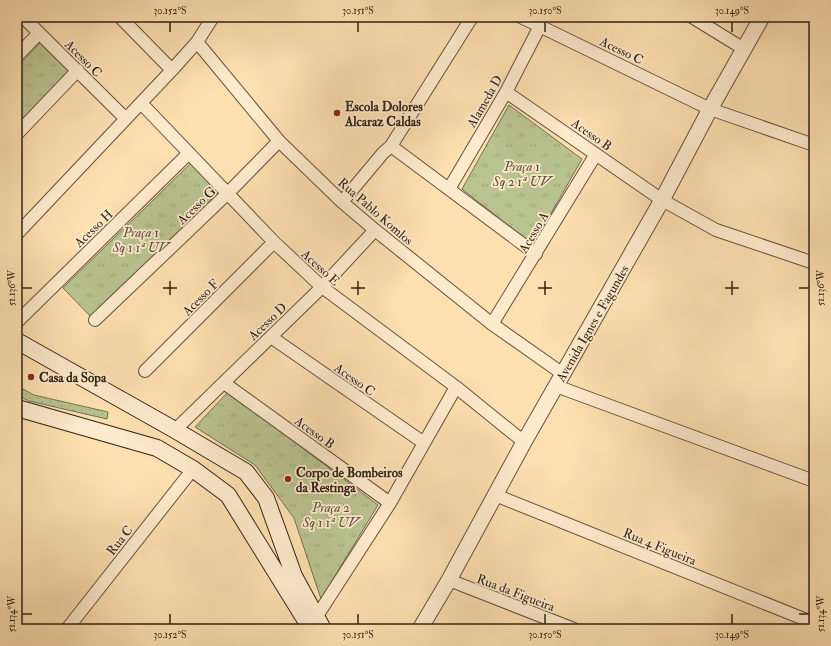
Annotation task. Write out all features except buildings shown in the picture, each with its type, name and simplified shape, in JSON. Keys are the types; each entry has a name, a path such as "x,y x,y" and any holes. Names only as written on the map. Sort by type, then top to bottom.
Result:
{"main road":[{"path":"17,341 175,430 246,472 266,498 314,626"},
{"path":"17,408 157,448 193,469 228,495 314,626"}],"street":[{"name":"Acesso C","path":"23,17 125,118"},
{"path":"120,17 172,70"},
{"path":"17,234 172,70 197,42 213,17"},
{"path":"342,202 383,153 391,146 472,17"},
{"path":"692,17 744,49"},
{"name":"Avenida Ignes e Fagundes","path":"420,629 449,580 524,442 662,200 710,109 762,17"},
{"name":"Acesso C","path":"526,18 710,109 814,145"},
{"name":"Alameda D","path":"449,189 506,92 540,26"},
{"path":"17,56 39,33"},
{"name":"Rua Pablo Komlos","path":"197,42 279,141 342,202 559,380 814,481"},
{"path":"17,134 78,70"},
{"name":"Acesso B","path":"506,92 662,200 716,230 814,264"},
{"name":"Acesso E","path":"141,103 274,242 322,287 456,388 524,442"},
{"name":"Acesso G","path":"95,320 227,194 279,141"},
{"path":"391,146 536,254"},
{"name":"Acesso H","path":"17,322 189,153"},
{"name":"Acesso A","path":"492,324 596,154"},
{"name":"Acesso D","path":"175,430 322,287 375,230"},
{"name":"Acesso F","path":"145,371 274,242"},
{"name":"Acesso C","path":"271,337 424,444"},
{"name":"Acesso B","path":"224,383 390,503"},
{"path":"314,626 390,503 456,388"},
{"name":"Rua C","path":"67,629 193,469"},
{"name":"Rua 4 Figueira","path":"495,495 814,623"},
{"name":"Rua da Figueira","path":"449,580 574,629"}],"green space":[{"path":"40,43 69,71 17,124 17,67"},
{"name":"Praça 1 Sq 2 1ª UV","path":"509,105 582,159 533,245 462,189"},
{"name":"Praça 1 Sq 1 1ª UV","path":"191,163 219,192 91,317 63,288"},
{"path":"17,386 34,395 108,412 107,419 29,401 17,395"},
{"name":"Praça 2 Sq 1 1ª UV","path":"228,392 378,505 321,599 294,518 255,465 195,427"}],"place":[{"name":"Escola Dolores Alcaraz Caldas","path":"337,113"},
{"name":"Casa da Sopa","path":"31,377"},
{"name":"Corpo de Bombeiros da Restinga","path":"288,479"}]}
